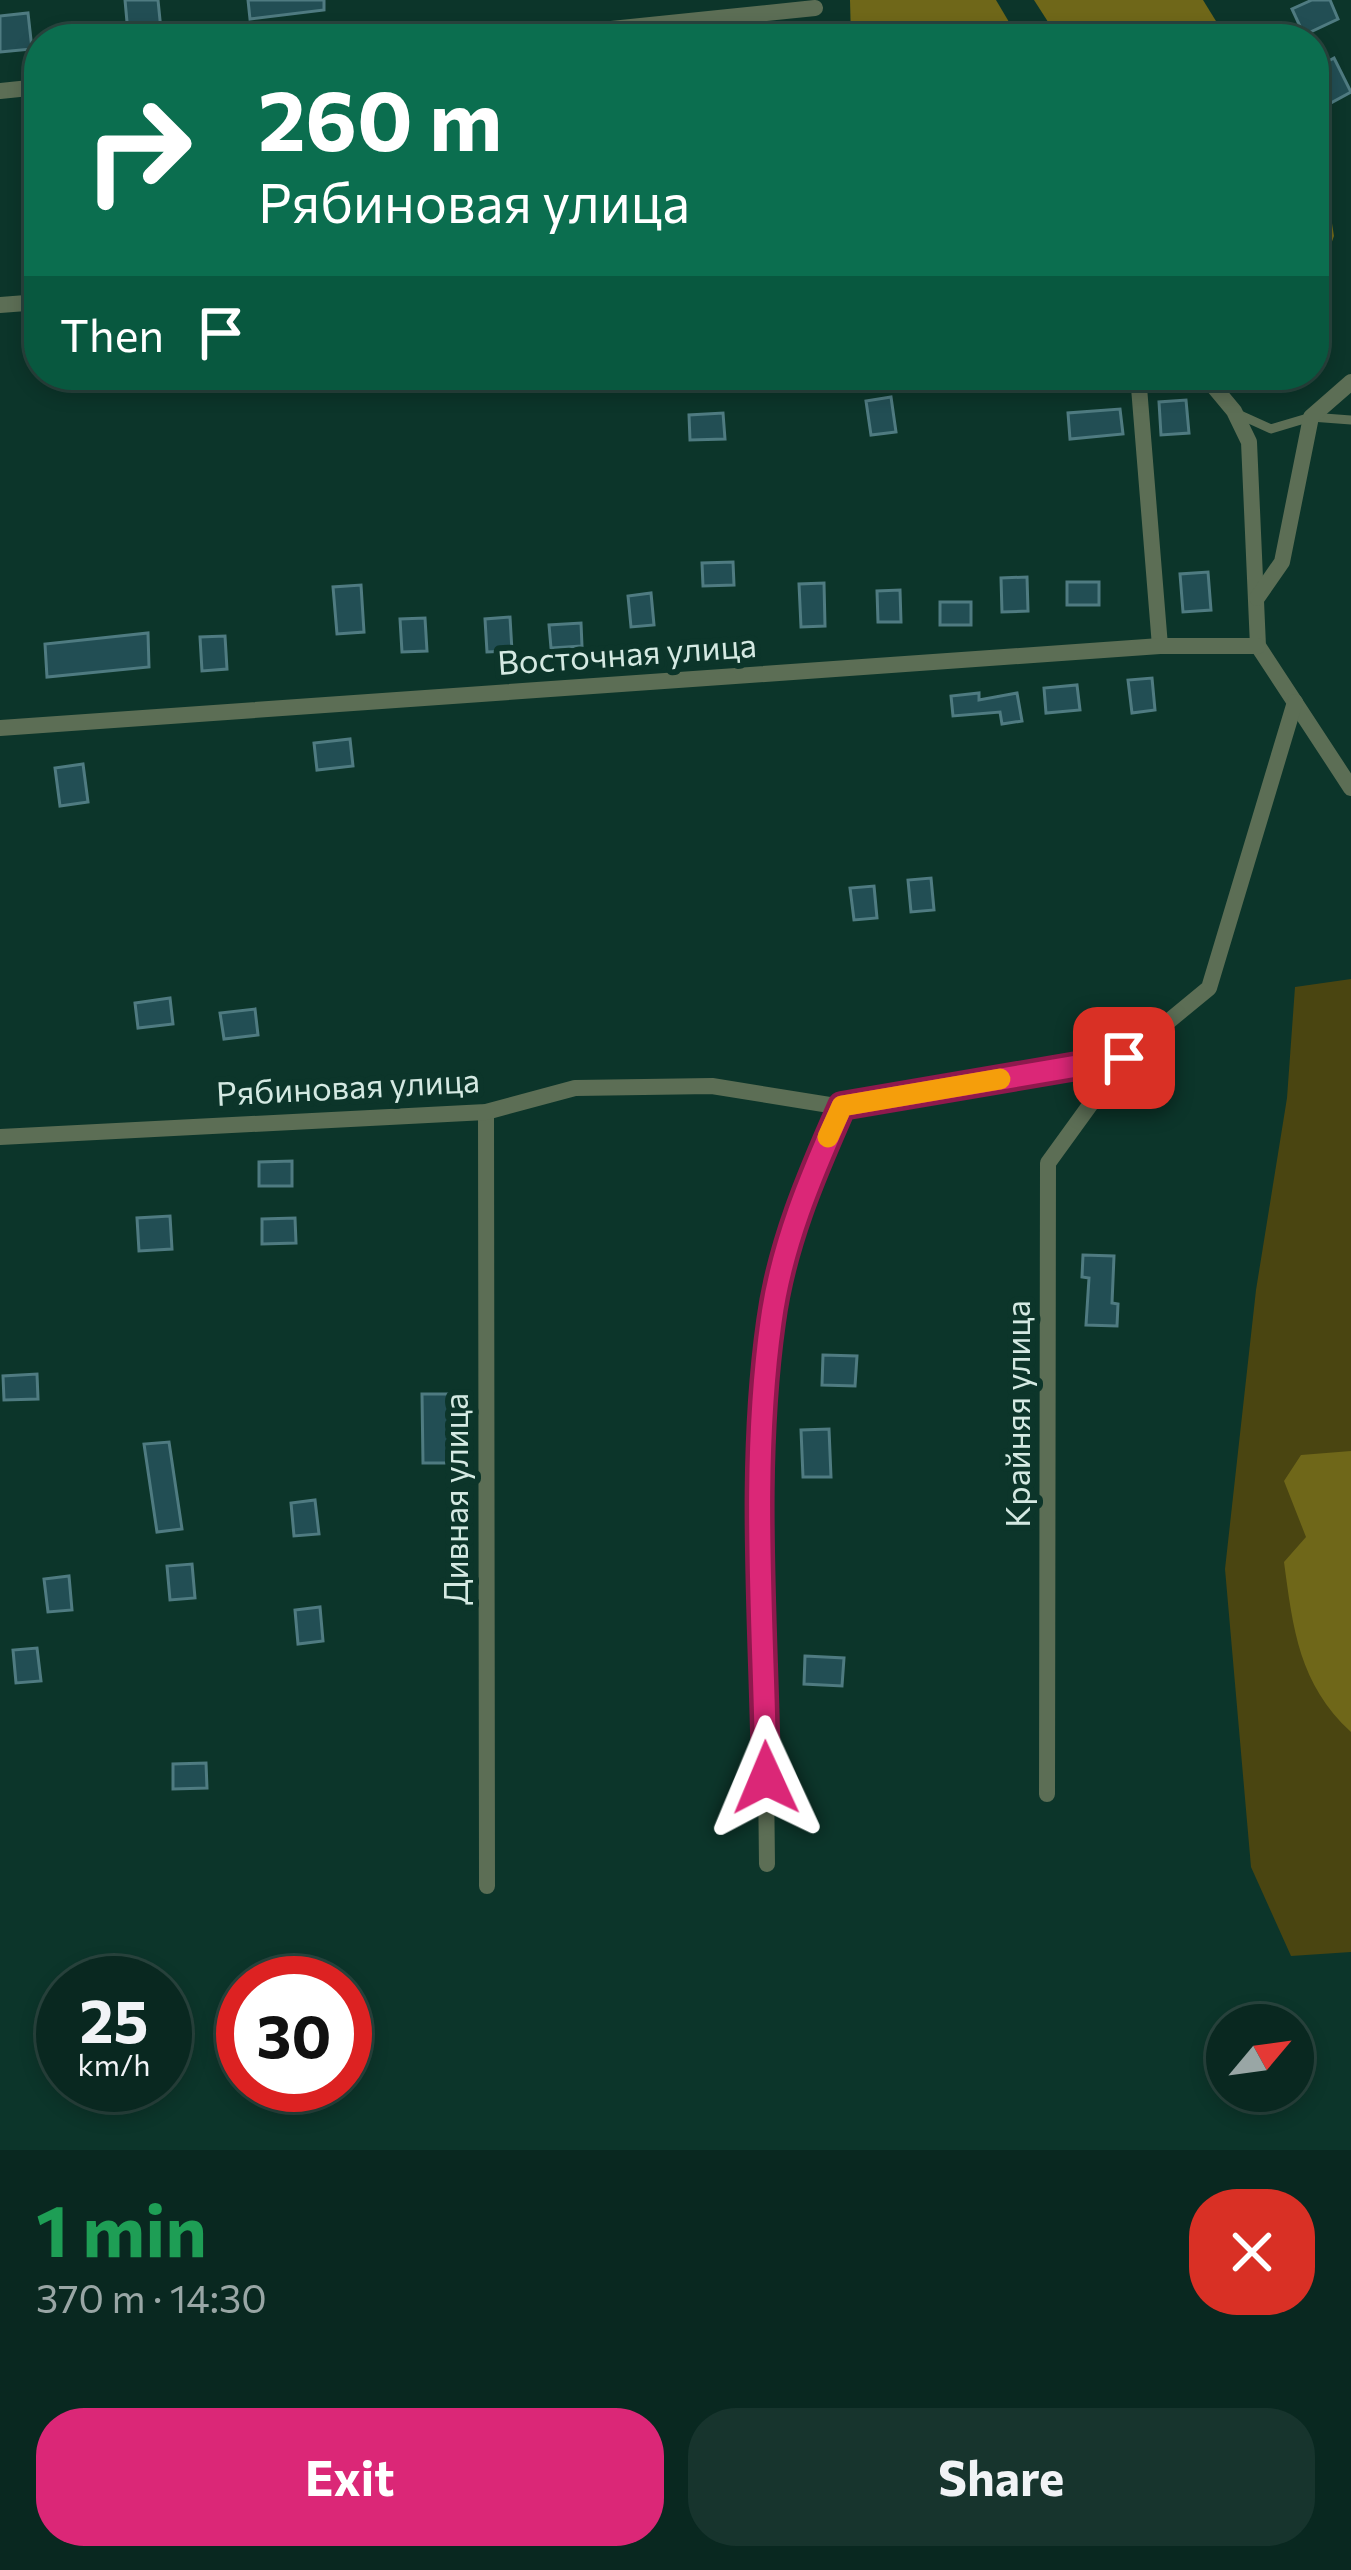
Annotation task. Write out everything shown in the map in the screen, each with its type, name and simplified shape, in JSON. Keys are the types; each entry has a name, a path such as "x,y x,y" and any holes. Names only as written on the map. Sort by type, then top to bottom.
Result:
{"street":[{"path":"660,24 815,8"},
{"path":"1257,599 1282,562 1311,417 1351,382"},
{"path":"1139,390 1160,646"},
{"path":"1216,390 1250,442 1258,646 1351,788"},
{"name":"Восточная улица","path":"0,728 1160,646 1258,646"},
{"name":"Крайняя улица","path":"1046,1793 1048,1162 1124,1058 1209,988 1295,703"},
{"name":"Рябиновая улица","path":"0,1137 486,1112 575,1088 712,1086 842,1106 1124,1058"},
{"path":"767,1864 762,1431 771,1320 799,1204 842,1106"},
{"name":"Дивная улица","path":"486,1112 487,1886"}],"lane":[{"path":"1234,411 1271,429 1311,417 1351,420"}],"shaded area":[{"path":"850,0 996,0 1010,24 851,24"},
{"path":"1034,0 1203,0 1218,24 1049,24"},
{"path":"1329,204 1334,236 1329,250"},
{"path":"1351,979 1351,1952 1291,1956 1251,1867 1225,1569 1256,1290 1287,1098 1295,987"},
{"path":"1351,1451 1351,1732 1320,1695 1295,1633 1284,1562 1306,1537 1284,1481 1301,1455"}],"building":[{"path":"125,0 158,0 160,24 127,24"},
{"path":"248,0 324,0 324,10 250,19"},
{"path":"1312,0 1330,0 1338,19 1327,24 1299,24 1292,9"},
{"path":"28,13 24,50 0,52 0,16"},
{"path":"1334,58 1351,92 1329,104 1329,61"},
{"path":"891,397 896,432 871,435 866,401"},
{"path":"1186,400 1189,433 1161,435 1159,402"},
{"path":"1120,409 1123,434 1070,439 1068,413"},
{"path":"723,413 725,439 690,440 689,415"},
{"path":"733,562 734,585 703,586 702,563"},
{"path":"1208,572 1211,610 1183,612 1180,574"},
{"path":"1027,577 1028,611 1002,612 1001,578"},
{"path":"1067,582 1099,582 1099,605 1067,605"},
{"path":"824,583 825,626 801,627 799,584"},
{"path":"361,585 364,632 337,634 333,587"},
{"path":"900,590 901,622 878,622 877,591"},
{"path":"651,593 654,625 631,627 628,596"},
{"path":"940,602 971,602 971,625 940,625"},
{"path":"510,617 512,651 487,652 485,619"},
{"path":"425,618 427,651 402,652 400,619"},
{"path":"581,623 582,646 551,648 549,625"},
{"path":"148,633 149,667 47,677 45,644"},
{"path":"225,636 227,669 202,671 200,637"},
{"path":"1152,678 1155,710 1132,713 1128,680"},
{"path":"1077,685 1080,710 1046,713 1044,688"},
{"path":"979,693 979,700 1017,693 1022,721 1002,724 1000,712 953,716 951,696"},
{"path":"350,739 353,766 317,770 314,743"},
{"path":"83,764 88,802 60,806 55,768"},
{"path":"931,878 934,910 911,912 908,880"},
{"path":"874,886 877,918 854,920 850,888"},
{"path":"170,998 173,1024 138,1028 135,1003"},
{"path":"255,1009 258,1035 224,1039 220,1013"},
{"path":"292,1161 292,1186 259,1186 259,1162"},
{"path":"170,1216 172,1249 139,1251 137,1218"},
{"path":"295,1218 296,1243 262,1244 262,1219"},
{"path":"1083,1255 1114,1256 1112,1303 1118,1304 1117,1326 1086,1325 1089,1278 1082,1277"},
{"path":"823,1355 857,1356 855,1386 822,1385"},
{"path":"37,1374 38,1399 4,1400 3,1376"},
{"path":"422,1394 454,1394 454,1463 423,1463"},
{"path":"829,1429 831,1477 803,1477 801,1430"},
{"path":"169,1442 182,1529 157,1532 144,1444"},
{"path":"315,1500 319,1534 294,1536 291,1503"},
{"path":"192,1564 195,1598 170,1600 167,1566"},
{"path":"69,1576 72,1610 48,1612 44,1579"},
{"path":"320,1607 323,1641 298,1644 295,1610"},
{"path":"37,1648 41,1681 16,1683 13,1650"},
{"path":"805,1656 844,1658 842,1686 804,1684"},
{"path":"206,1763 207,1788 173,1789 173,1764"}],"slow traffic":[{"path":"828,1137 842,1106 1000,1079"}],"route":[{"path":"766,1778 762,1431 771,1320 799,1204 842,1106 1124,1058"}]}
